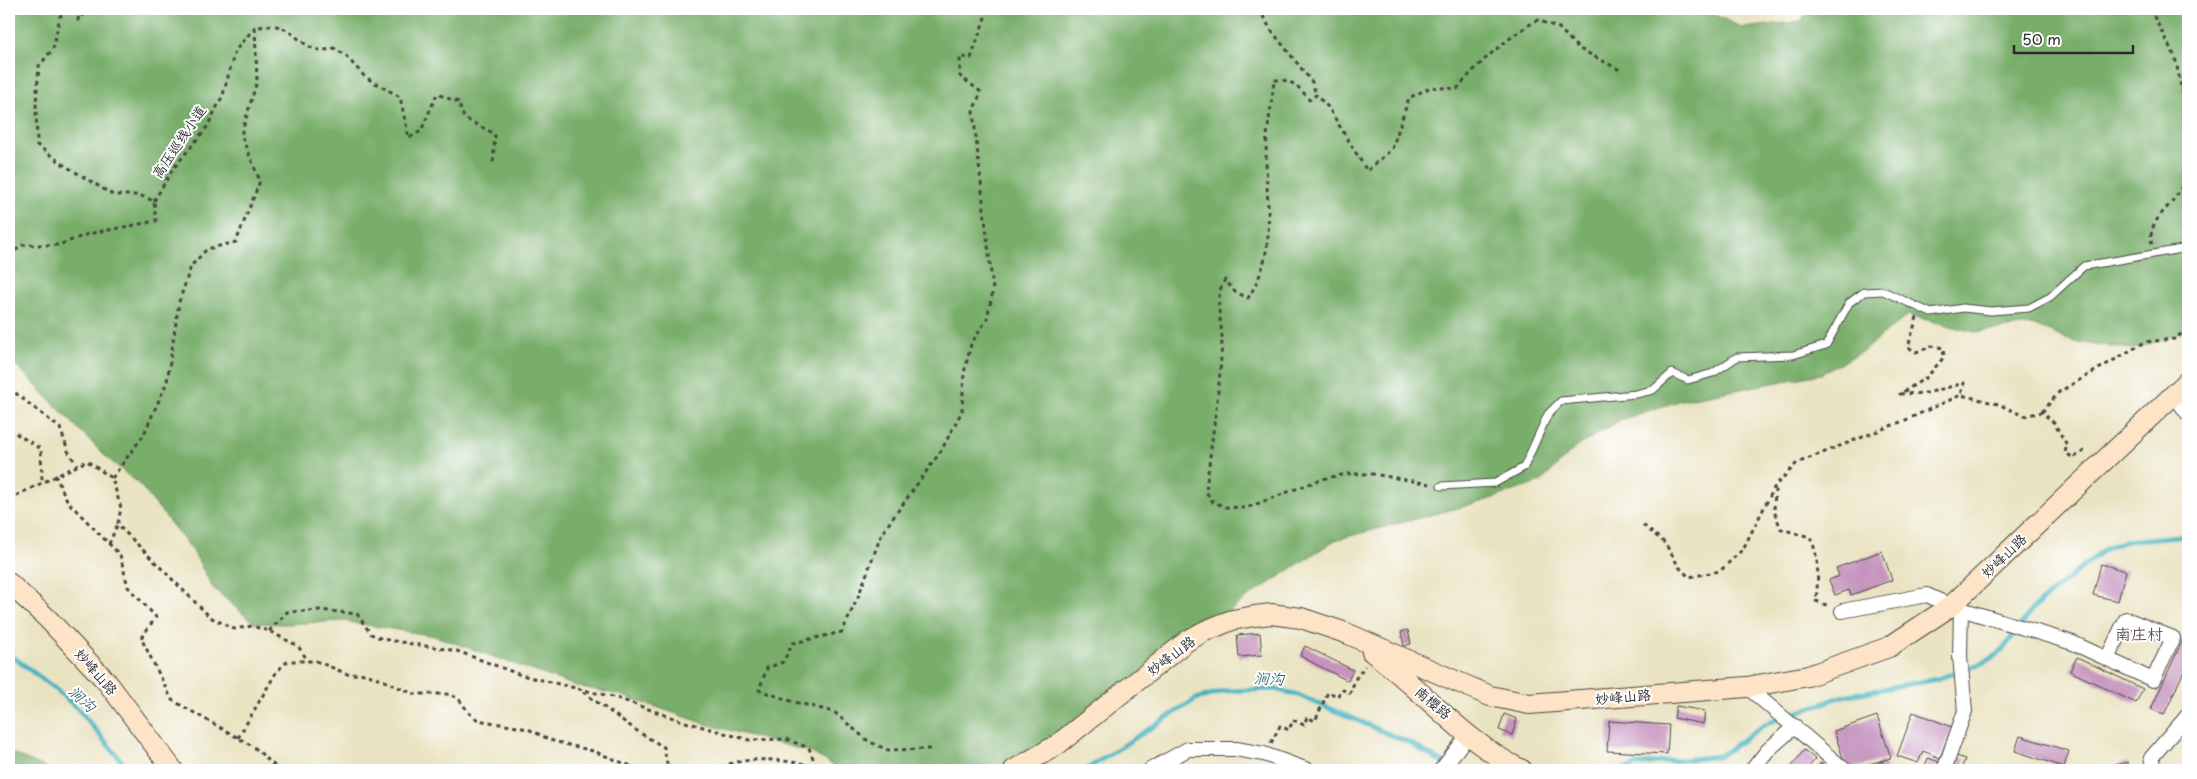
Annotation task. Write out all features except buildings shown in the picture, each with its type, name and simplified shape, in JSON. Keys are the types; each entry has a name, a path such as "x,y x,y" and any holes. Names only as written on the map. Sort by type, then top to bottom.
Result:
{"street":[{"path":"2181,388 2188,414"},
{"name":"妙峰山路","path":"1014,770 1057,745 1187,641 1232,620 1271,614 1313,620 1490,696 1529,704 1747,687 1808,676 1889,647 1956,608 2108,456 2181,388"},
{"name":"妙峰山路","path":"9,583 47,618 107,682 173,770"},
{"path":"1842,611 1927,595 1956,608 2073,643 2107,659 2153,680 2173,638 2126,619 2107,659"},
{"path":"1944,770 1965,711 1956,608"},
{"name":"南樱路","path":"1346,633 1374,654 1469,734 1509,764 1522,770"},
{"path":"1747,687 1779,712 1845,770"},
{"path":"2155,770 2151,758 2188,715"},
{"path":"1752,770 1767,751 1793,725"},
{"path":"1441,770 1451,754 1469,734"},
{"path":"1150,770 1188,749 1236,749 1264,754 1308,770"}],"lane":[{"path":"1441,486 1495,483 1524,467 1548,414 1561,401 1636,394 1653,390 1672,373 1688,380 1713,372 1737,356 1793,355 1826,345 1849,303 1864,292 1884,291 1931,313 1963,308 1991,311 2029,308 2050,297 2084,266 2182,250 2188,244"}],"path":[{"path":"76,9 60,16 52,49 39,66 36,102 37,145 64,165 113,195 138,195 154,201"},
{"path":"80,9 78,20 90,9"},
{"path":"930,749 888,750 868,741 834,712 791,702 759,690 768,668 783,662 793,643 842,632 858,597 882,533 942,451 962,411 964,373 970,344 987,319 993,290 974,111 981,92 960,76 960,57 971,58 988,9"},
{"path":"1260,9 1271,30 1312,82 1316,94 1328,107 1367,170 1392,149 1409,98 1431,86 1457,89 1470,73 1505,40 1537,20 1559,28 1578,48 1620,70"},
{"path":"2150,9 2175,57 2188,120"},
{"path":"112,478 143,436 167,382 176,318 190,266 207,248 236,242 260,181 241,135 257,81 255,27 278,26 310,48 324,52 334,48 346,56 365,77 400,97 409,138 421,131 437,94 458,102 464,118 495,134 493,164"},
{"name":"高压巡线小道","path":"9,255 23,245 59,245 88,234 156,221 154,201 173,169 207,127 223,95 235,50 255,27"},
{"path":"1316,94 1309,100 1301,88 1284,80 1274,80 1266,154 1268,227 1266,260 1257,284 1248,298 1235,292 1225,280 1219,288 1222,338 1220,387 1206,492 1213,502 1226,507 1246,508 1322,479 1346,474 1373,474 1441,486"},
{"path":"2155,254 2150,235 2156,220 2175,197 2188,174"},
{"path":"1921,307 1908,347 1916,352 1933,346 1943,348 1944,357 1927,377 1900,394 1927,393 1964,383 1960,395"},
{"path":"1643,525 1665,542 1680,567 1689,577 1720,571 1743,548 1775,486 1797,463 1908,419 1960,395 1998,404 2024,416 2042,412 2060,392 2145,342 2174,338 2188,329"},
{"path":"9,388 60,428 68,451 77,465"},
{"path":"2042,412 2054,423 2067,445 2064,452 2073,458 2084,451 2108,456"},
{"path":"9,429 41,449 42,481"},
{"path":"9,498 87,460 112,478 121,508 118,523 109,544"},
{"path":"55,475 68,502 120,555 128,586 156,617 141,638 172,700 254,748 279,770"},
{"path":"1775,486 1774,511 1781,529 1810,537 1816,549 1818,580 1816,601 1842,611"},
{"path":"118,523 210,617 234,629 252,626 269,631 298,646 308,661"},
{"path":"269,631 287,612 320,610 357,614 371,634 382,639 457,651 521,675 617,698 682,721 749,740 786,739 809,748 816,768"},
{"path":"238,738 277,671 288,661 316,661 350,675 360,673 375,677 414,694 449,694 459,699 469,713 478,720 528,729 554,741 593,751 641,770"},
{"path":"1278,731 1280,726 1289,730 1293,720 1304,725 1307,717 1316,721 1328,692 1338,696 1341,689 1350,693 1356,678"},
{"path":"580,690 640,733 664,747 669,768 691,770"},
{"path":"714,770 727,764 752,760 789,762 816,768"}],"green space":[{"path":"9,9 1702,9 1743,28 1802,21 1808,9 2188,9 2188,331 2133,349 2074,342 2032,325 1974,332 1908,315 1863,351 1821,374 1682,400 1620,420 1575,448 1541,482 1484,501 1335,540 1242,601 1031,770 842,770 810,752 706,724 621,695 576,686 435,636 342,621 286,624 254,623 213,588 193,551 140,485 105,456 17,366 9,363"},
{"path":"9,752 52,770 9,770"}],"waterway":[{"path":"1620,770 1643,764 1720,756 1765,724 1843,696 1937,679 1985,662 2002,651 2032,609 2103,550 2125,541 2188,535"},
{"name":"涧沟","path":"9,654 58,691 79,710 129,770"},
{"name":"涧沟","path":"1085,770 1196,699 1225,691 1275,689 1298,695 1410,743 1455,770"}],"district":[{"name":"南庄村","path":"2139,634"}]}
